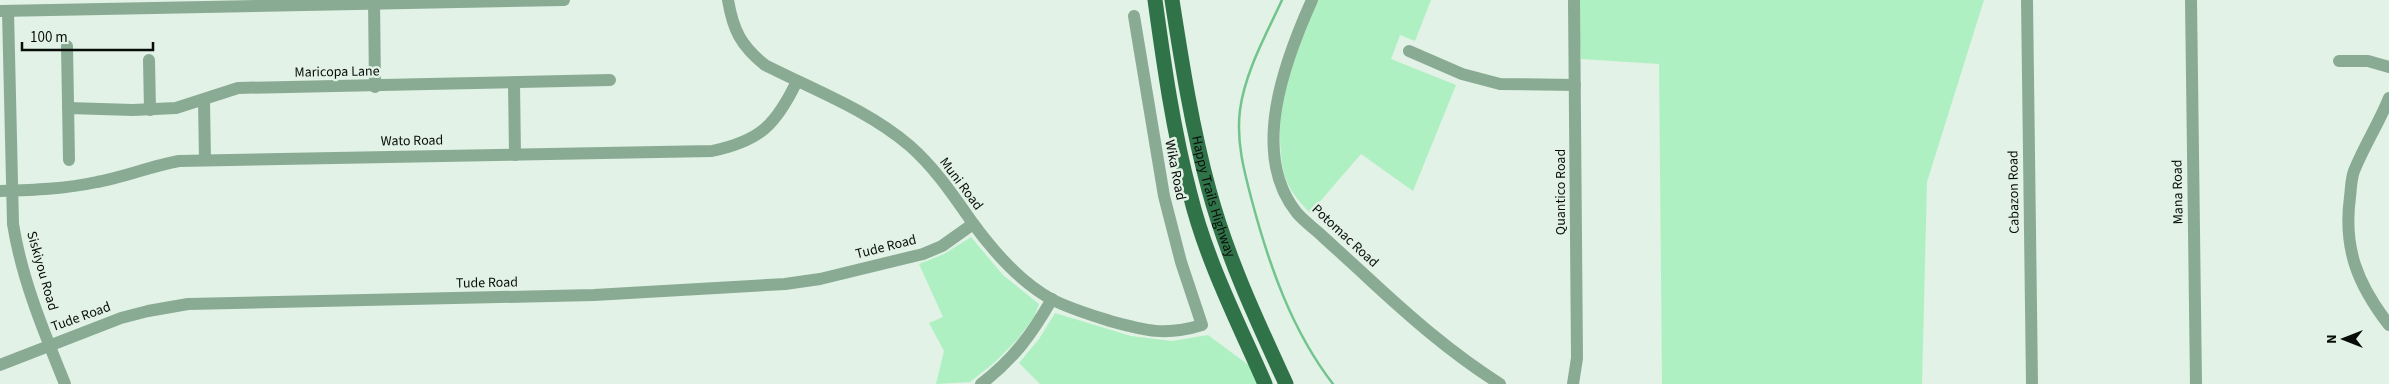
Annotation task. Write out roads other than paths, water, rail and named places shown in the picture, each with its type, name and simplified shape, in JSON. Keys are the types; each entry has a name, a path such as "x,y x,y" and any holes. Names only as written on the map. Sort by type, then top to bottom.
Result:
{"main road":[{"name":"Happy Trails Highway","path":"1154,0 1171,110 1190,195 1208,250 1265,384"},
{"name":"Happy Trails Highway","path":"1172,0 1188,97 1209,190 1235,269 1286,384"}],"street":[{"path":"4,11 564,0"},
{"name":"Muni Road","path":"728,0 732,22 741,42 765,65 873,118 897,136 924,160 941,179 1000,258 1024,279 1052,299 1075,309 1145,331 1182,332 1202,325"},
{"name":"Potomac Road","path":"1312,0 1282,76 1276,104 1274,134 1277,167 1283,189 1297,213 1418,324 1469,364 1500,384"},
{"name":"Quantico Road","path":"1573,384 1577,358 1574,0"},
{"name":"Cabazon Road","path":"2027,0 2032,384"},
{"name":"Mana Road","path":"2191,0 2196,384"},
{"path":"374,3 375,86"},
{"name":"Siskiyou Road","path":"4,11 6,191 18,251 49,345 65,384"},
{"name":"Wika Road","path":"1134,16 1164,196 1181,262 1202,325"},
{"path":"67,46 69,160"},
{"path":"1409,50 1462,74 1500,84 1575,85"},
{"path":"149,60 150,110"},
{"path":"2338,61 2368,61 2389,67"},
{"name":"Maricopa Lane","path":"68,108 150,110 176,108 238,88 610,80"},
{"name":"Wato Road","path":"6,191 62,189 98,182 152,166 179,161 712,151 731,147 755,137 767,127 786,105 797,82"},
{"path":"514,83 515,154"},
{"path":"2389,98 2353,173 2347,216 2350,250 2358,277 2371,302 2389,325"},
{"path":"204,100 205,160"},
{"name":"Tude Road","path":"0,365 121,318 188,304 594,295 786,284 820,279 923,254 942,246 973,224"},
{"path":"981,384 1013,357 1033,333 1052,299"}],"waterway":[{"path":"1282,0 1246,82 1240,110 1240,145 1252,201 1274,273 1305,342 1333,384"}]}
